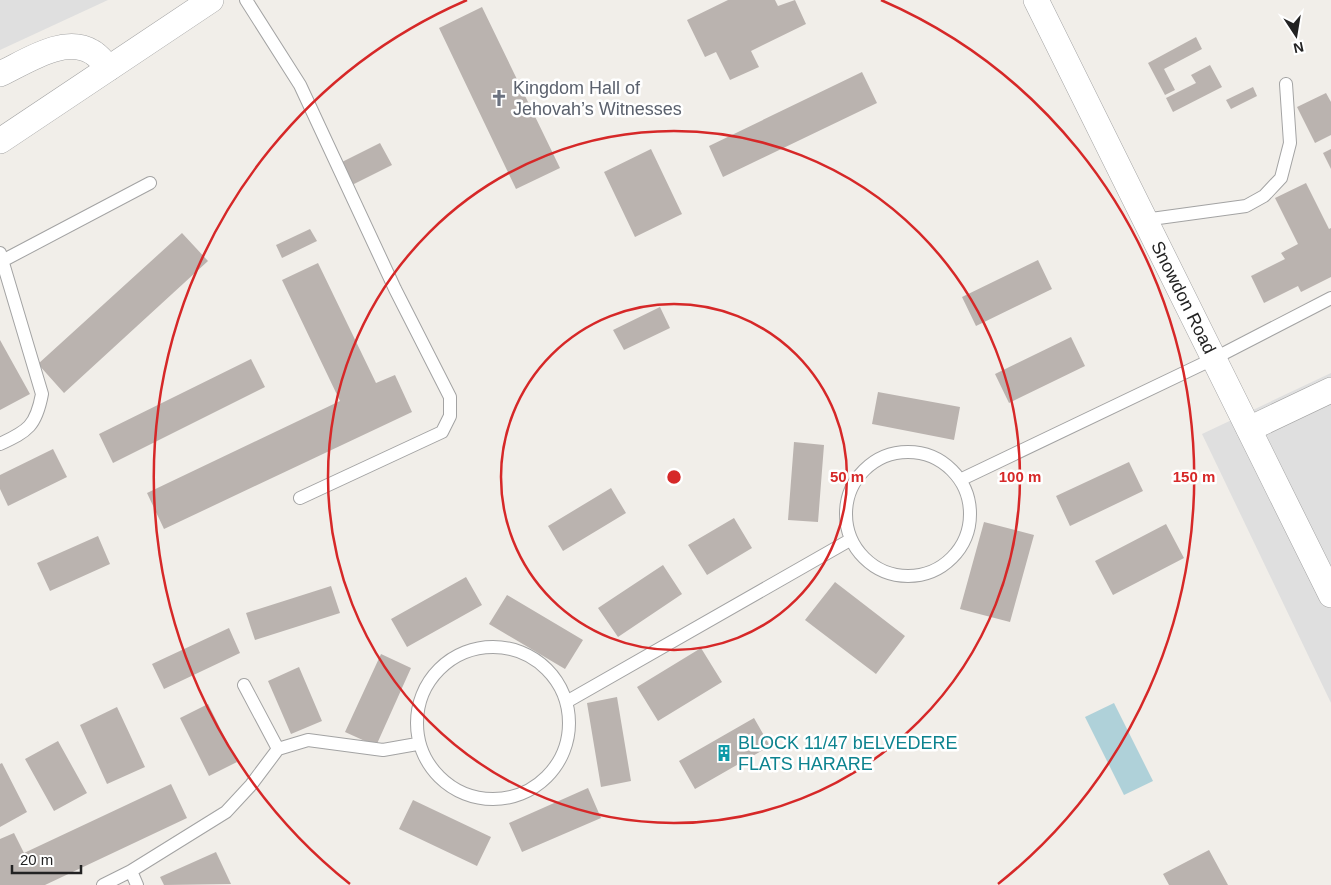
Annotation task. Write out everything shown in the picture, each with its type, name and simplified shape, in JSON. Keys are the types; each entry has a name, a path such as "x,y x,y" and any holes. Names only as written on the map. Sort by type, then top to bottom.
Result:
{"street":[{"path":"0,141 211,0"},
{"name":"Snowdon Road","path":"1036,0 1331,595"},
{"path":"0,74 57,48 79,46 93,52 109,68"},
{"path":"1249,429 1331,390"}],"lane":[{"path":"246,0 300,85 395,289 450,397 450,416 442,432 300,498"},
{"path":"1144,220 1246,206 1264,196 1281,178 1290,143 1286,84"},
{"path":"0,444 23,434 38,416 42,394 2,257 150,183"},
{"path":"962,479 1213,359 1331,298"},
{"path":"896,452 933,456 962,479 972,512 970,521 963,546 938,570 904,578 872,566 850,540 846,502 863,470 896,452"},
{"path":"568,701 850,540"},
{"path":"471,648 512,648 547,667 568,701 568,741 549,777 514,798 474,798 438,779 418,744 417,704 436,669 471,648"},
{"path":"244,685 278,749"},
{"path":"103,885 131,871 226,812 251,785 278,749 308,740 383,750 418,744"},
{"path":"131,871 137,885"}],"shaded area":[{"path":"0,0 108,0 0,50"},
{"path":"1331,373 1331,703 1202,434"}],"water":[{"path":"1114,703 1153,781 1124,795 1085,717"}],"building":[{"path":"728,0 775,0 778,6 795,0 806,24 751,51 759,67 730,80 716,52 705,57 687,20"},
{"name":"Kingdom Hall of Jehovah’s Witnesses","path":"482,7 560,168 516,189 439,28"},
{"path":"1196,37 1202,49 1164,69 1175,90 1165,95 1148,63"},
{"path":"1210,65 1222,87 1173,112 1166,98 1196,83 1191,75"},
{"path":"862,72 877,103 723,177 709,146"},
{"path":"1253,87 1257,96 1231,109 1226,100"},
{"path":"1326,93 1331,102 1331,135 1315,143 1297,107"},
{"path":"380,143 392,165 352,185 340,163"},
{"path":"651,149 682,214 635,237 604,172"},
{"path":"1331,149 1331,169 1323,153"},
{"path":"1306,183 1329,229 1331,228 1331,277 1301,292 1298,286 1264,303 1251,276 1285,259 1281,253 1298,244 1275,198"},
{"path":"310,229 317,241 282,258 276,245"},
{"path":"182,233 208,261 64,393 38,364"},
{"path":"1038,260 1052,289 976,326 962,297"},
{"path":"318,263 376,383 395,375 412,412 164,529 147,493 340,401 282,280"},
{"path":"660,307 670,328 624,350 613,330"},
{"path":"1071,337 1085,366 1009,403 995,374"},
{"path":"0,340 30,394 0,410"},
{"path":"251,359 265,387 113,463 99,434"},
{"path":"878,392 960,407 954,440 872,424"},
{"path":"794,442 824,445 818,522 788,520"},
{"path":"53,449 67,477 8,506 0,489 0,475"},
{"path":"1129,462 1143,491 1070,526 1056,496"},
{"path":"611,488 626,513 563,551 548,526"},
{"path":"734,518 752,548 707,575 688,545"},
{"path":"984,522 1034,535 1010,622 960,609"},
{"path":"1166,524 1184,558 1113,595 1095,561"},
{"path":"98,536 110,564 50,591 37,563"},
{"path":"663,565 682,594 618,637 598,608"},
{"path":"466,577 482,605 407,647 391,619"},
{"path":"835,582 905,636 876,674 805,620"},
{"path":"331,586 340,613 255,640 246,613"},
{"path":"507,595 583,640 565,669 489,624"},
{"path":"229,628 240,653 164,689 152,664"},
{"path":"701,648 722,682 658,721 637,687"},
{"path":"381,654 411,668 376,746 345,732"},
{"path":"299,667 322,721 291,734 268,681"},
{"path":"617,697 631,781 601,787 587,703"},
{"path":"208,704 237,762 209,776 180,718"},
{"path":"117,707 145,767 107,784 80,725"},
{"name":"BLOCK 11/47 bELVEDERE FLATS HARARE","path":"754,718 770,746 695,789 679,761"},
{"path":"58,741 87,793 54,811 25,759"},
{"path":"2,763 27,812 0,827 0,764"},
{"path":"171,784 187,818 45,885 0,885 0,839 14,833 24,853"},
{"path":"588,788 601,818 522,852 509,823"},
{"path":"413,800 491,837 477,866 399,829"},
{"path":"1209,850 1228,885 1169,885 1163,874"},
{"path":"216,852 231,884 164,885 160,877"}],"place":[{"name":"Kingdom Hall of Jehovah’s Witnesses","path":"499,98"},
{"name":"BLOCK 11/47 bELVEDERE FLATS HARARE","path":"724,753"}]}
